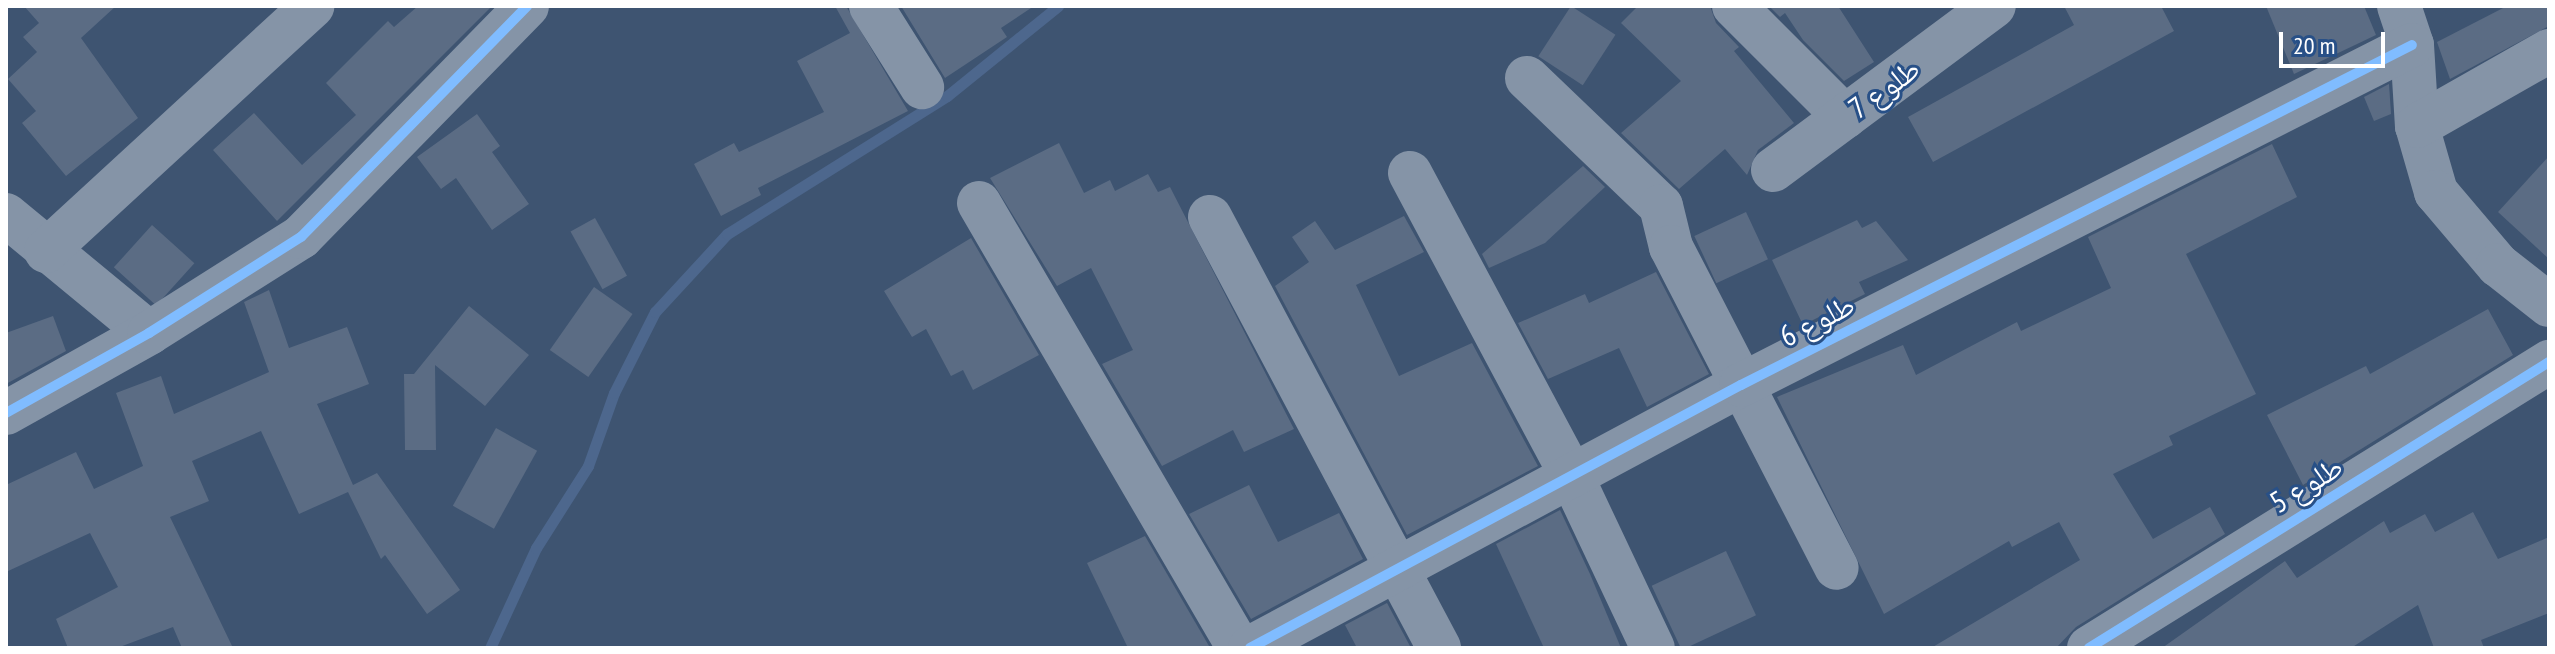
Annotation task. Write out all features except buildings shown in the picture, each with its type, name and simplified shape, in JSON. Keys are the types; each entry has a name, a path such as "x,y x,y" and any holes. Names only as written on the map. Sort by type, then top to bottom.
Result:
{"street":[{"path":"46,251 312,6"},
{"path":"6,413 149,333 301,237 527,6"},
{"path":"871,6 922,87"},
{"path":"1734,6 1845,117"},
{"name":"طلوع 7","path":"1773,170 1994,6"},
{"path":"2406,25 2417,126 2436,192 2498,265 2549,305"},
{"name":"طلوع 6","path":"1250,648 1398,571 2406,25"},
{"path":"2417,126 2549,51"},
{"path":"1527,78 1661,206 1671,247 1837,568"},
{"path":"1410,173 1572,477 1653,648"},
{"path":"979,203 1239,648"},
{"path":"6,215 149,333"},
{"path":"1210,217 1439,648"},
{"name":"طلوع 5","path":"2089,648 2549,362"}],"waterway":[{"path":"490,648 536,548 588,466 614,393 655,312 727,234 947,96 1058,6"}],"cycle path":[{"path":"6,413 149,333 301,237 527,6"},
{"path":"1250,648 1741,385 2412,45"},
{"path":"2089,648 2549,362"}]}
